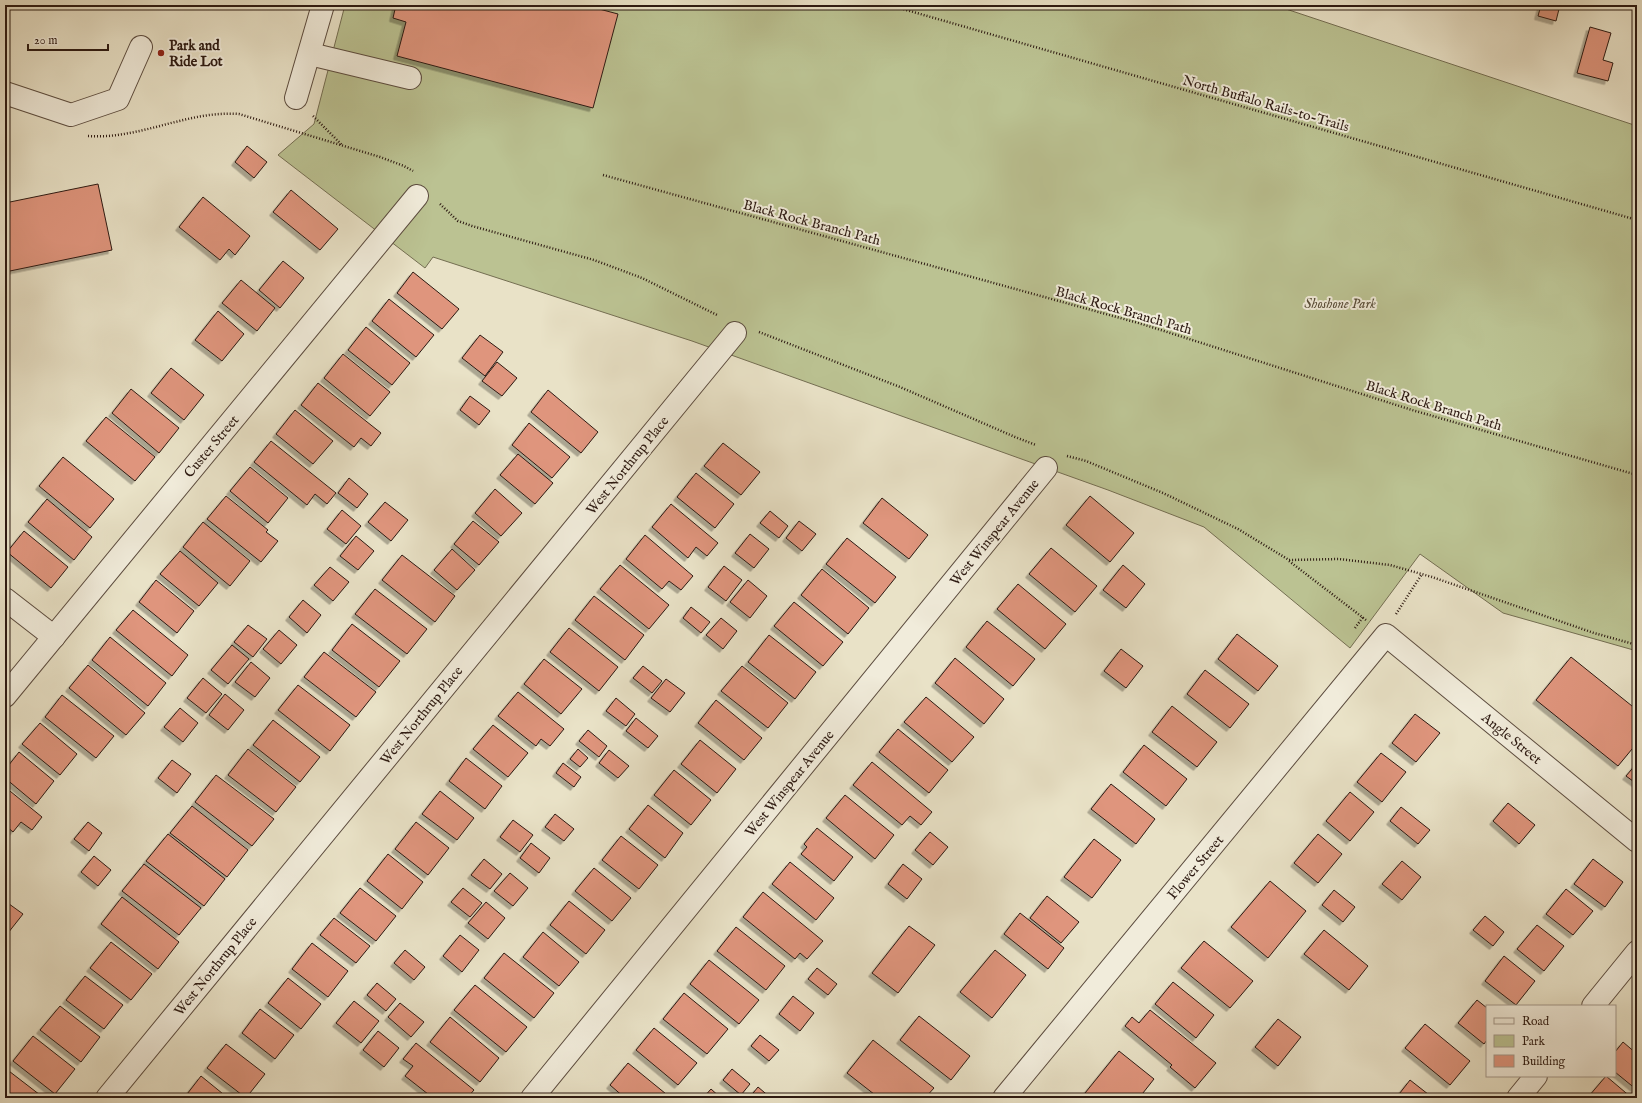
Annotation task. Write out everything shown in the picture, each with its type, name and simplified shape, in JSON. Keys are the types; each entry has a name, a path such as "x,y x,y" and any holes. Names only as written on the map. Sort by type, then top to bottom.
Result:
{"street":[{"path":"296,98 323,5"},
{"path":"5,93 71,115 118,99 141,47"},
{"path":"310,54 410,78"},
{"name":"Custer Street","path":"5,696 427,198"},
{"name":"West Northrup Place","path":"107,1098 745,332"},
{"name":"West Winspear Avenue","path":"532,1098 1046,468"},
{"path":"5,599 54,637"},
{"name":"Angle Street","path":"1390,627 1637,841"},
{"name":"Flower Street","path":"1004,1098 1390,627"},
{"path":"1594,1005 1637,952"},
{"path":"1518,1098 1535,1077"}],"path":[{"name":"North Buffalo Rails-to-Trails","path":"889,5 1637,220"},
{"path":"296,98 343,146"},
{"path":"87,136 124,135 222,113 239,114 404,166 416,174"},
{"name":"Black Rock Branch Path","path":"603,175 1142,324 1412,410 1637,475"},
{"path":"427,198 458,221 594,260 642,278 719,316"},
{"path":"745,332 900,387 1015,437 1037,445"},
{"path":"1065,455 1086,461 1163,493 1238,529 1289,560 1363,617 1390,627 1422,574"},
{"path":"1289,560 1339,559 1390,565 1422,574 1594,633 1637,645"},
{"path":"1354,628 1363,617"}],"green space":[{"name":"Shoshone Park","path":"345,5 1274,5 1637,126 1637,651 1503,613 1420,554 1350,648 1204,527 1108,490 692,341 433,257 425,268 278,155 314,124"}],"building":[{"path":"396,5 584,5 618,14 593,108 397,56 406,22 393,18"},
{"path":"1541,5 1560,5 1556,21 1538,16"},
{"path":"1590,27 1611,33 1603,60 1613,63 1608,81 1577,73"},
{"path":"247,146 267,162 254,178 235,162"},
{"path":"98,184 112,250 5,272 5,203"},
{"path":"291,190 338,229 320,250 273,212"},
{"path":"203,197 250,236 235,255 229,249 220,260 179,227"},
{"path":"283,261 304,278 280,308 259,290"},
{"path":"413,272 459,309 442,329 397,293"},
{"path":"241,280 275,308 257,331 222,303"},
{"path":"389,299 434,335 416,357 372,321"},
{"path":"218,311 244,334 222,361 195,340"},
{"path":"366,327 410,363 392,385 348,350"},
{"path":"480,335 503,352 485,376 462,358"},
{"path":"343,354 390,392 370,416 324,378"},
{"path":"497,362 517,378 502,396 482,381"},
{"path":"171,368 204,395 184,420 151,393"},
{"path":"318,383 381,433 371,446 361,438 354,447 301,405"},
{"path":"131,389 179,428 159,453 112,413"},
{"path":"548,390 598,432 581,453 531,412"},
{"path":"470,396 490,411 479,425 460,410"},
{"path":"295,410 333,441 313,464 276,434"},
{"path":"106,417 155,457 135,481 86,441"},
{"path":"529,423 570,457 552,478 512,445"},
{"path":"271,441 336,493 327,504 315,494 307,505 254,462"},
{"path":"723,443 760,472 741,495 704,466"},
{"path":"518,454 553,483 535,504 500,475"},
{"path":"63,457 114,499 90,528 39,486"},
{"path":"250,467 288,498 268,523 230,491"},
{"path":"696,473 734,504 715,528 677,497"},
{"path":"349,478 368,494 357,508 338,493"},
{"path":"495,489 522,513 501,536 475,513"},
{"path":"226,496 268,530 266,532 278,541 261,562 207,519"},
{"path":"1090,496 1134,533 1110,562 1066,525"},
{"path":"882,498 928,535 909,559 863,523"},
{"path":"47,499 92,537 74,560 28,522"},
{"path":"385,502 408,520 391,541 368,522"},
{"path":"671,504 718,543 707,556 696,547 688,558 652,527"},
{"path":"342,510 361,526 346,544 327,529"},
{"path":"770,511 788,526 779,538 760,523"},
{"path":"473,521 499,542 479,565 454,544"},
{"path":"799,521 816,534 802,551 786,538"},
{"path":"203,522 250,561 230,586 183,547"},
{"path":"24,531 68,567 51,588 7,552"},
{"path":"750,534 769,549 754,568 735,553"},
{"path":"645,535 693,576 681,590 669,581 662,589 626,559"},
{"path":"356,536 374,551 358,570 340,556"},
{"path":"847,538 896,577 875,603 826,564"},
{"path":"1051,548 1097,586 1075,612 1029,574"},
{"path":"452,549 475,570 457,590 434,570"},
{"path":"180,551 218,583 199,606 160,574"},
{"path":"402,555 455,596 435,622 382,580"},
{"path":"620,565 669,605 649,629 600,589"},
{"path":"1123,565 1145,584 1126,608 1103,590"},
{"path":"724,566 742,580 726,601 708,587"},
{"path":"330,567 349,582 333,601 314,585"},
{"path":"822,569 869,608 848,634 801,595"},
{"path":"156,580 194,611 177,633 139,602"},
{"path":"748,580 767,596 750,618 730,602"},
{"path":"1018,584 1066,624 1045,649 997,609"},
{"path":"375,589 427,629 407,654 355,614"},
{"path":"594,596 644,635 625,660 575,620"},
{"path":"303,600 321,615 307,633 289,617"},
{"path":"794,602 843,642 823,666 774,626"},
{"path":"691,607 710,622 701,633 683,618"},
{"path":"133,610 188,655 172,676 116,630"},
{"path":"721,618 737,631 723,649 706,635"},
{"path":"987,621 1035,659 1013,686 966,647"},
{"path":"352,624 400,661 379,687 332,650"},
{"path":"248,625 267,639 253,657 234,642"},
{"path":"569,628 618,667 599,691 550,652"},
{"path":"279,630 297,645 281,664 263,649"},
{"path":"1237,634 1278,666 1258,691 1218,659"},
{"path":"769,635 816,672 795,699 748,662"},
{"path":"110,637 166,683 148,706 92,660"},
{"path":"232,645 249,659 228,684 211,670"},
{"path":"1121,649 1143,666 1126,688 1104,671"},
{"path":"324,652 376,692 356,717 304,677"},
{"path":"1571,657 1637,710 1637,743 1618,766 1536,700"},
{"path":"955,658 1004,699 984,724 935,683"},
{"path":"544,659 582,689 561,714 524,684"},
{"path":"251,662 270,678 255,697 235,682"},
{"path":"88,665 145,713 126,735 69,688"},
{"path":"643,666 662,681 652,693 633,678"},
{"path":"742,666 788,703 768,728 721,691"},
{"path":"1205,670 1249,704 1230,728 1187,694"},
{"path":"203,678 222,694 206,713 187,698"},
{"path":"666,679 685,693 670,712 651,698"},
{"path":"298,685 350,725 330,751 278,710"},
{"path":"518,692 564,729 550,746 541,739 536,746 498,716"},
{"path":"225,694 244,710 228,730 209,715"},
{"path":"62,695 114,736 96,758 45,717"},
{"path":"926,697 974,737 952,762 904,722"},
{"path":"616,698 635,714 626,726 606,711"},
{"path":"716,700 762,738 744,760 698,723"},
{"path":"1172,706 1217,742 1197,767 1152,732"},
{"path":"180,708 198,723 183,742 164,727"},
{"path":"1415,714 1440,733 1416,762 1392,743"},
{"path":"636,718 658,736 648,748 626,731"},
{"path":"273,720 320,757 300,782 253,745"},
{"path":"40,723 77,754 60,775 22,744"},
{"path":"493,725 528,753 508,777 473,749"},
{"path":"898,729 948,770 929,793 879,752"},
{"path":"588,730 607,746 599,757 579,741"},
{"path":"700,740 736,769 717,793 681,764"},
{"path":"1144,745 1187,779 1166,806 1123,772"},
{"path":"248,749 296,787 276,812 228,775"},
{"path":"578,749 588,758 580,767 570,759"},
{"path":"609,750 629,766 618,778 599,763"},
{"path":"19,752 54,781 36,804 5,778 5,770"},
{"path":"1381,753 1406,772 1382,802 1357,782"},
{"path":"466,758 502,786 485,809 449,781"},
{"path":"172,760 191,774 177,793 158,778"},
{"path":"872,762 932,812 921,825 910,816 902,825 853,785"},
{"path":"563,763 581,777 574,787 556,773"},
{"path":"1637,763 1637,784 1626,776"},
{"path":"674,770 711,800 691,825 654,795"},
{"path":"216,775 274,819 252,846 195,802"},
{"path":"1111,784 1155,819 1136,844 1091,809"},
{"path":"5,787 42,817 32,830 21,822 13,832 5,825"},
{"path":"440,791 474,818 457,840 422,814"},
{"path":"1350,792 1374,812 1350,841 1326,821"},
{"path":"845,795 894,835 875,859 826,818"},
{"path":"1508,803 1535,825 1519,844 1493,821"},
{"path":"648,805 683,833 665,858 629,829"},
{"path":"192,806 248,850 227,877 170,833"},
{"path":"1401,807 1430,830 1418,844 1390,821"},
{"path":"555,814 574,829 564,841 545,827"},
{"path":"513,820 533,835 520,852 500,837"},
{"path":"88,822 102,833 89,851 74,839"},
{"path":"416,822 449,848 428,875 395,849"},
{"path":"817,828 853,857 834,881 801,854 807,847 804,844"},
{"path":"930,832 948,847 933,865 915,850"},
{"path":"168,834 225,879 204,906 146,861"},
{"path":"1318,834 1342,854 1318,883 1294,863"},
{"path":"621,836 658,865 639,889 602,860"},
{"path":"1094,839 1121,860 1092,898 1064,877"},
{"path":"531,843 550,858 539,873 520,858"},
{"path":"388,854 423,882 402,909 367,881"},
{"path":"94,856 111,870 98,886 81,872"},
{"path":"484,859 502,874 490,889 471,875"},
{"path":"1593,859 1623,882 1605,907 1574,884"},
{"path":"1402,861 1421,877 1402,900 1382,884"},
{"path":"790,862 834,898 816,920 772,884"},
{"path":"144,864 201,908 179,935 122,891"},
{"path":"903,864 922,879 907,899 888,884"},
{"path":"594,868 631,898 612,921 575,891"},
{"path":"510,873 528,888 513,906 494,891"},
{"path":"1270,881 1306,911 1268,958 1231,927"},
{"path":"360,888 396,916 376,941 340,913"},
{"path":"463,888 482,903 470,917 451,902"},
{"path":"1566,889 1593,911 1573,935 1546,914"},
{"path":"1334,890 1355,907 1343,922 1322,905"},
{"path":"763,892 823,941 807,959 800,953 795,959 743,917"},
{"path":"1047,896 1079,922 1061,943 1030,918"},
{"path":"122,897 179,942 158,969 101,924"},
{"path":"5,901 23,914 8,933 5,931"},
{"path":"569,901 605,930 586,954 550,925"},
{"path":"486,902 505,918 488,939 468,923"},
{"path":"1020,913 1064,948 1048,969 1004,934"},
{"path":"1485,916 1504,932 1493,946 1473,930"},
{"path":"334,918 370,946 356,963 320,935"},
{"path":"1537,925 1564,946 1544,971 1517,949"},
{"path":"909,926 935,945 898,993 872,973"},
{"path":"736,927 785,966 766,990 717,951"},
{"path":"1324,930 1368,966 1349,990 1304,954"},
{"path":"543,932 579,962 559,986 523,957"},
{"path":"460,935 479,950 462,972 443,956"},
{"path":"1204,941 1253,981 1230,1008 1181,968"},
{"path":"111,942 152,974 131,1000 90,968"},
{"path":"312,943 348,971 328,997 292,969"},
{"path":"405,950 425,967 414,980 394,963"},
{"path":"995,950 1026,975 992,1018 960,992"},
{"path":"504,953 554,993 534,1018 484,978"},
{"path":"1504,956 1535,981 1516,1005 1485,981"},
{"path":"709,960 759,1000 739,1024 690,984"},
{"path":"817,968 837,984 828,995 808,979"},
{"path":"85,976 123,1005 104,1029 66,1000"},
{"path":"288,978 321,1004 301,1029 268,1003"},
{"path":"1173,982 1214,1015 1196,1038 1155,1004"},
{"path":"377,983 396,999 386,1011 367,995"},
{"path":"475,985 527,1027 506,1052 454,1010"},
{"path":"684,993 728,1029 707,1054 663,1019"},
{"path":"793,996 814,1013 800,1031 779,1014"},
{"path":"1477,1000 1486,1007 1486,1041 1484,1044 1458,1023"},
{"path":"354,1001 379,1021 361,1043 336,1023"},
{"path":"400,1003 424,1022 411,1037 388,1017"},
{"path":"60,1006 100,1037 81,1062 40,1030"},
{"path":"260,1009 294,1035 275,1059 242,1033"},
{"path":"1150,1010 1216,1063 1195,1088 1170,1067 1172,1065 1125,1026 1132,1017 1139,1023"},
{"path":"919,1016 970,1056 951,1080 900,1040"},
{"path":"450,1017 499,1058 480,1082 430,1042"},
{"path":"1278,1019 1301,1037 1278,1066 1255,1047"},
{"path":"1425,1024 1470,1061 1450,1085 1405,1048"},
{"path":"654,1028 697,1063 678,1085 636,1050"},
{"path":"378,1031 399,1048 384,1067 363,1050"},
{"path":"760,1035 779,1050 769,1061 751,1046"},
{"path":"33,1036 75,1069 55,1094 13,1061"},
{"path":"873,1040 934,1088 925,1098 879,1098 847,1073"},
{"path":"1623,1042 1637,1054 1637,1090 1616,1073 1616,1051"},
{"path":"416,1043 474,1090 467,1098 433,1098 405,1076 413,1066 403,1059"},
{"path":"226,1044 265,1074 246,1098 207,1068"},
{"path":"1119,1051 1154,1079 1139,1098 1081,1098"},
{"path":"628,1063 671,1098 625,1098 610,1085"},
{"path":"5,1068 44,1098 5,1098"},
{"path":"732,1069 750,1084 741,1095 723,1080"},
{"path":"201,1076 228,1098 184,1098"},
{"path":"1605,1077 1607,1077 1632,1098 1591,1098 1589,1096"},
{"path":"1410,1080 1433,1098 1396,1098"},
{"path":"758,1087 771,1098 749,1098"},
{"path":"711,1089 721,1098 703,1098"}],"place":[{"name":"Park and Ride Lot","path":"161,53"}]}
